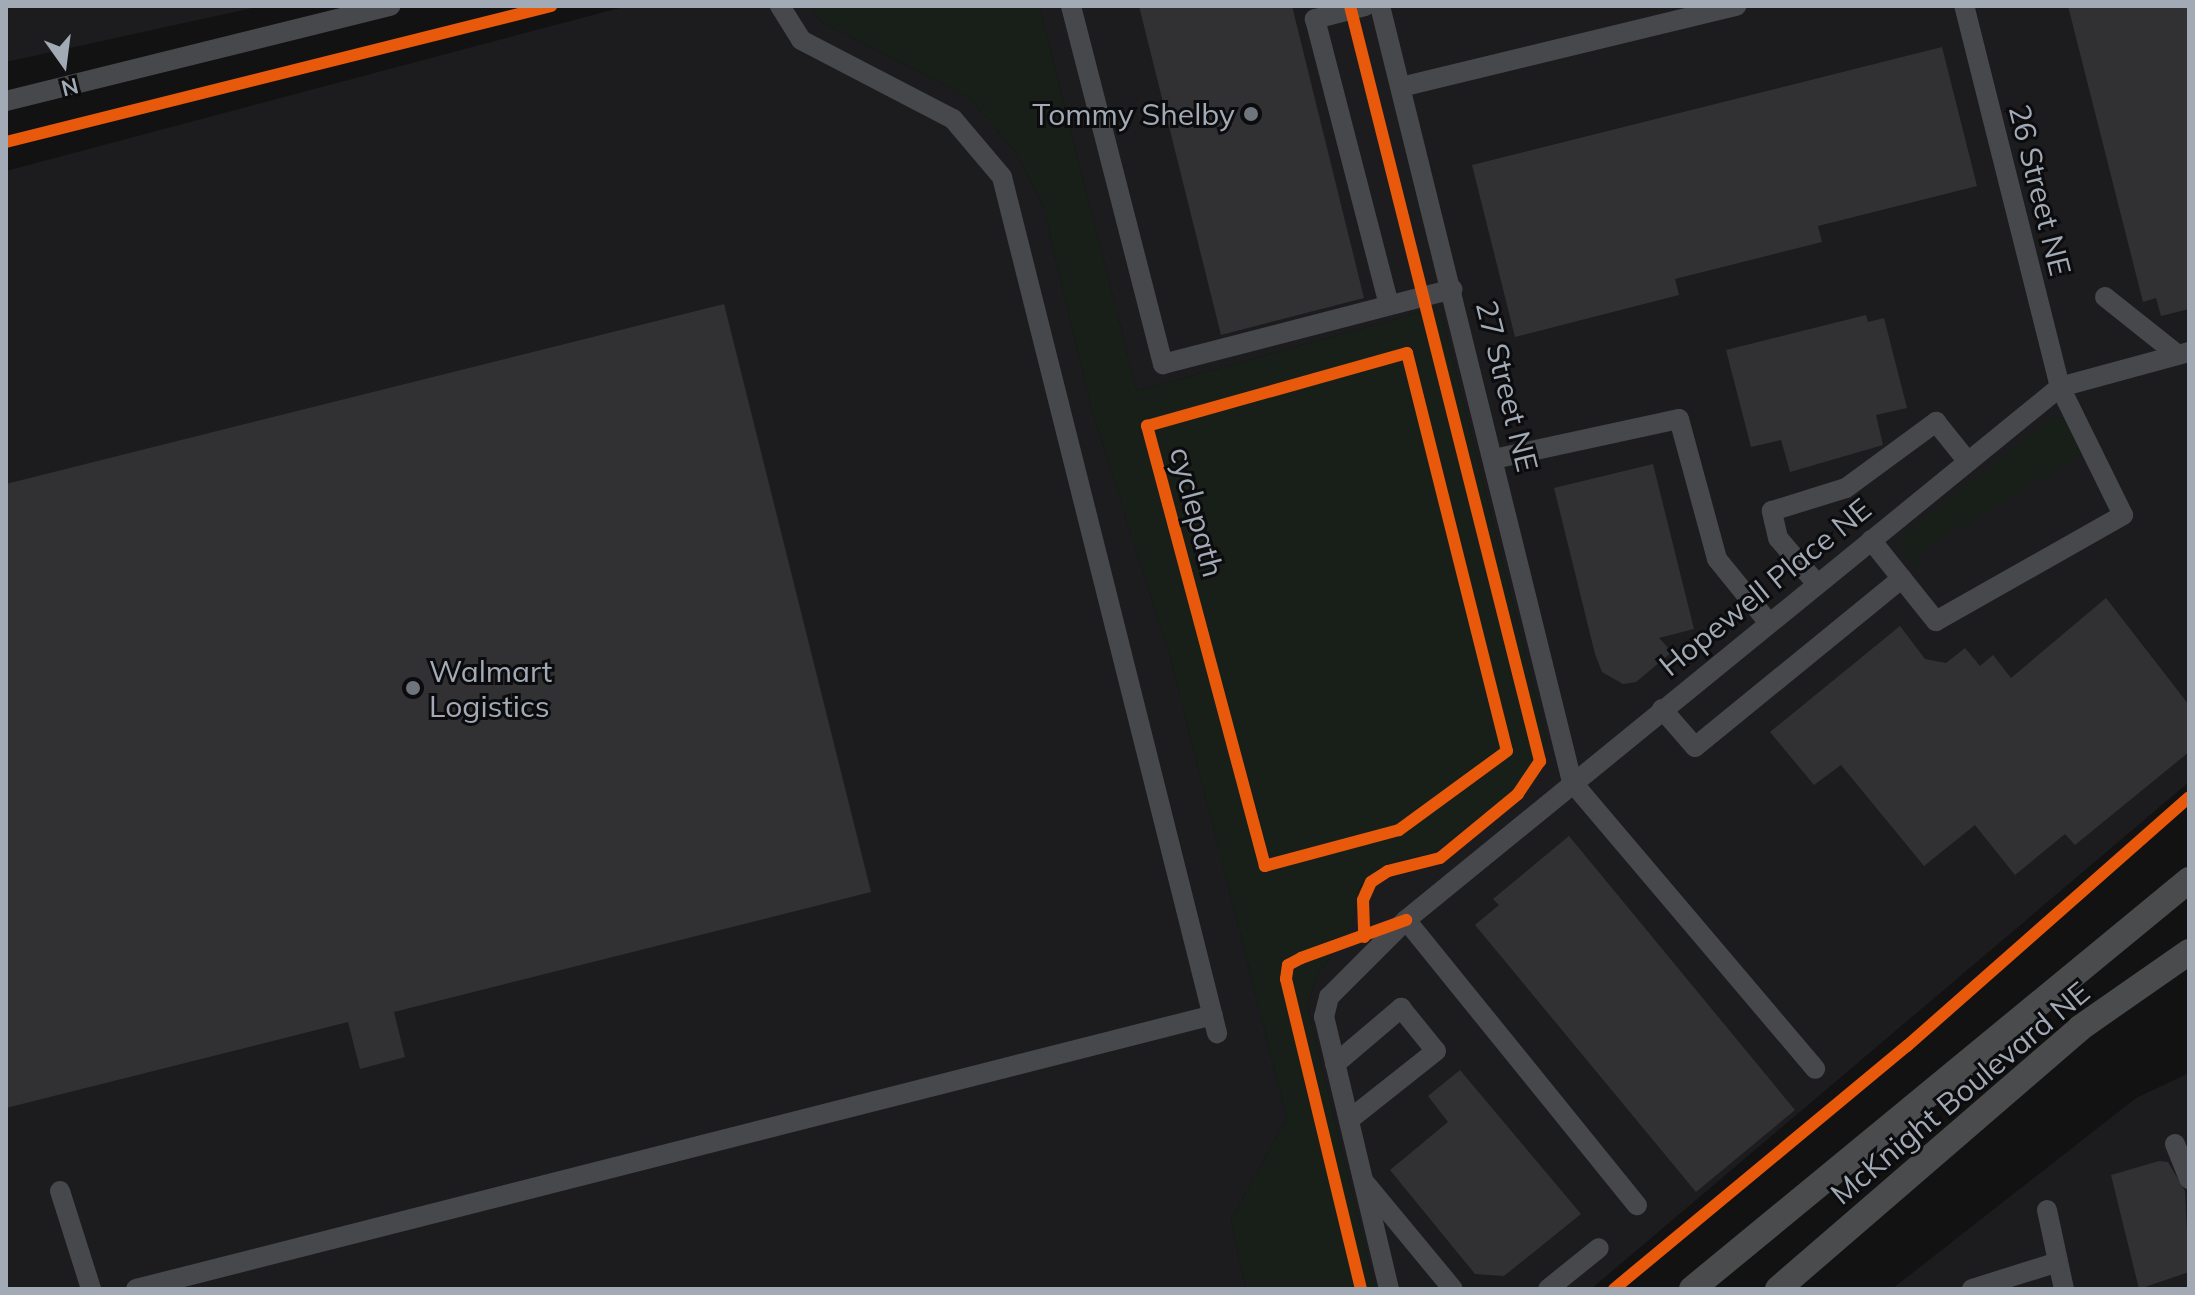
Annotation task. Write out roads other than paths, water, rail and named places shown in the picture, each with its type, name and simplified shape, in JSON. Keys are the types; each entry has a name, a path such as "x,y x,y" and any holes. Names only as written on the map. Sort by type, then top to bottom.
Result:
{"main road":[{"name":"McKnight Boulevard NE","path":"1692,1289 2189,880"},
{"name":"McKnight Boulevard NE","path":"1778,1289 2080,1028 2189,952"}],"street":[{"path":"6,101 390,6"},
{"path":"136,1289 1215,1024 1018,226 1002,177 953,119 801,40 780,6"},
{"path":"1071,6 1163,364 1452,289"},
{"path":"1365,6 1315,19 1389,305"},
{"name":"27 Street NE","path":"1380,6 1572,782"},
{"path":"1401,87 1736,6"},
{"name":"26 Street NE","path":"1902,578 1936,621 2123,515 2060,387 1964,6"},
{"path":"2105,297 2183,354"},
{"name":"Hopewell Place NE","path":"1389,1289 1324,1017 1329,997 1406,920 2060,387 2183,354"},
{"path":"1494,459 1679,419 1717,559 1769,623"},
{"path":"1817,584 1778,538 1772,511 1846,488 1936,422 1968,462"},
{"path":"1662,709 1695,747 1902,578 1871,540"},
{"path":"1572,782 1815,1069"},
{"path":"1406,920 1637,1205"},
{"path":"1335,1064 1401,1008 1436,1051 1349,1120"},
{"path":"2175,1144 2189,1179"},
{"path":"1363,1180 1453,1289"},
{"path":"60,1191 91,1289"},
{"path":"2047,1210 2064,1289"},
{"path":"1548,1289 1599,1248"},
{"path":"1972,1289 2058,1262"}],"place":[{"name":"Tommy Shelby","path":"1251,114"},
{"name":"Walmart Logistics","path":"413,688"}]}
